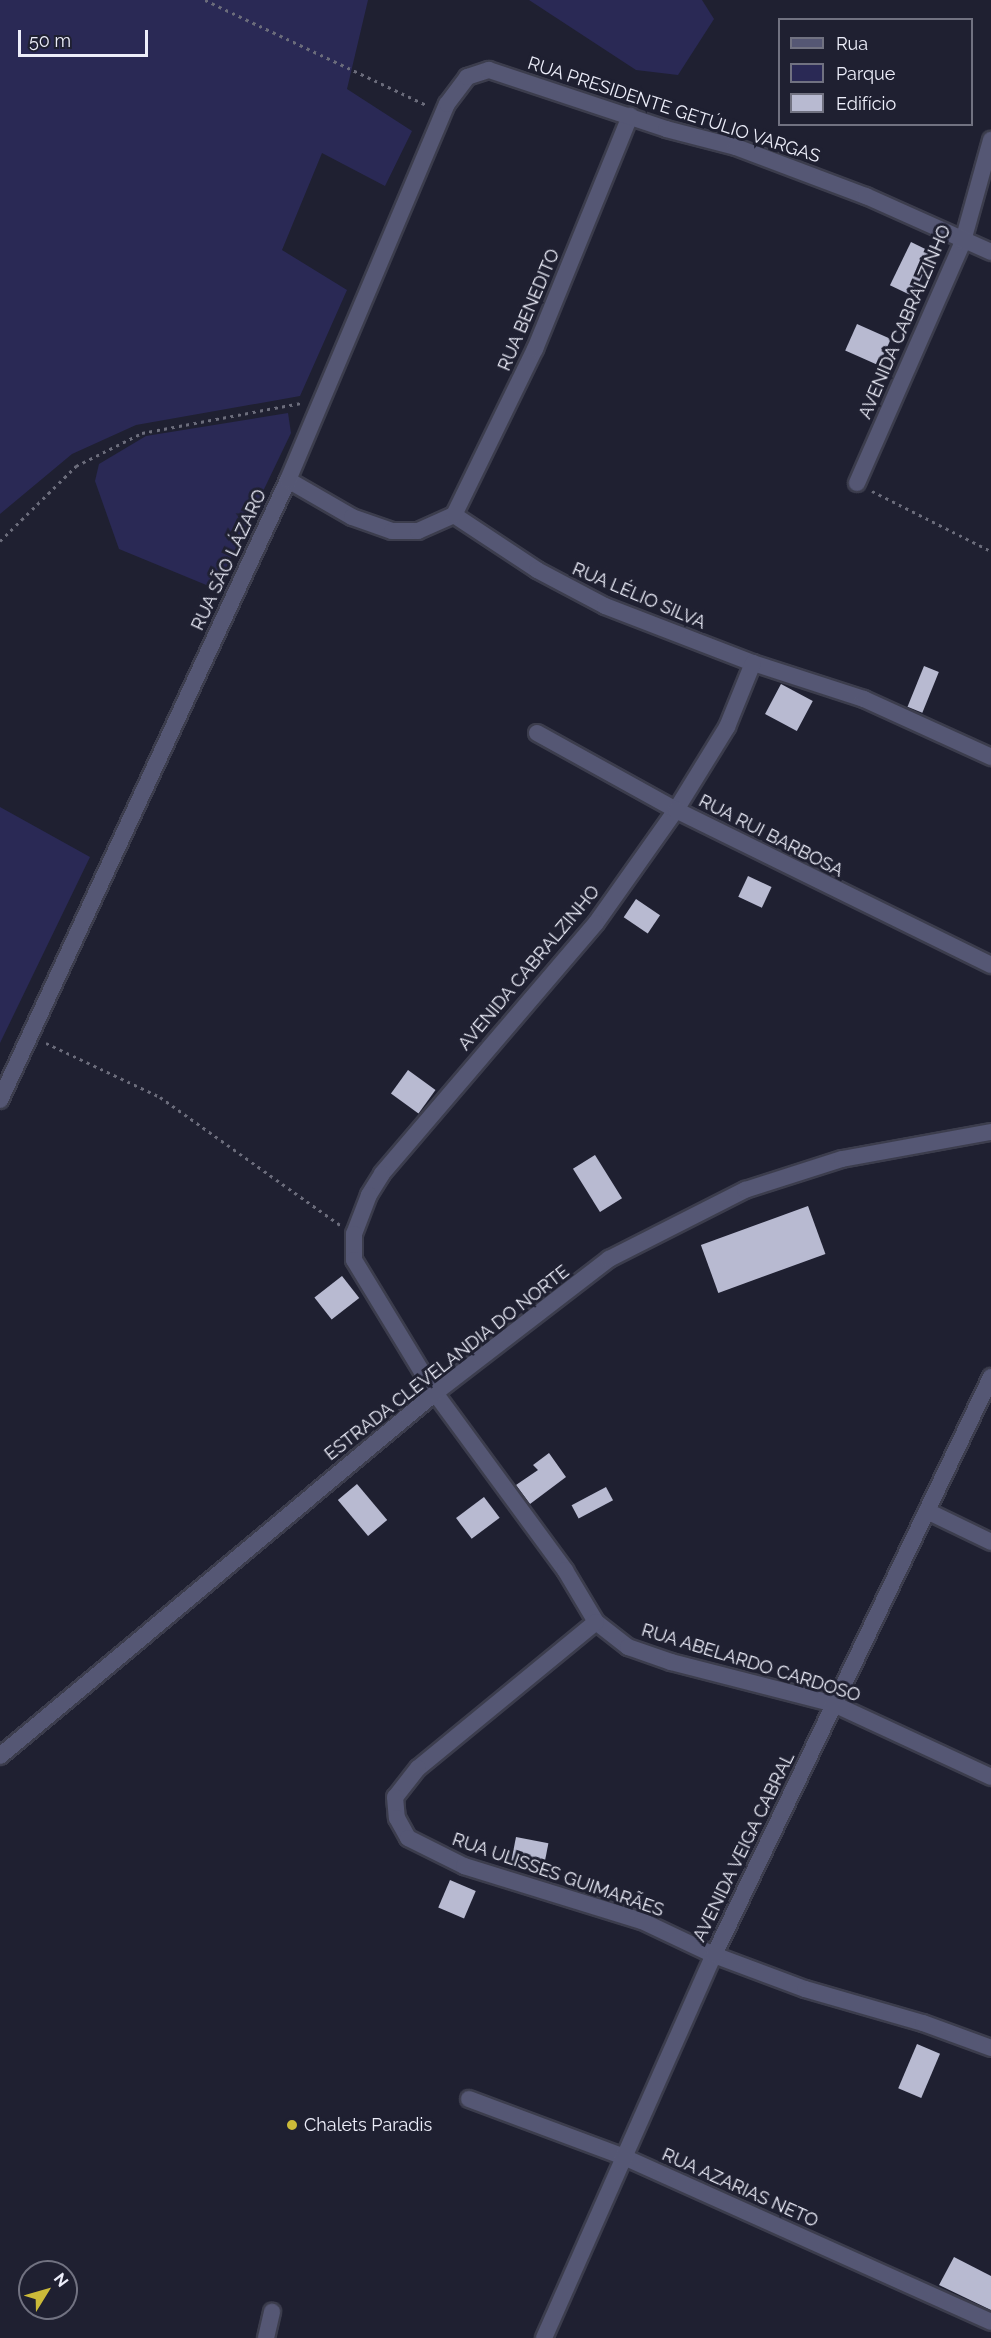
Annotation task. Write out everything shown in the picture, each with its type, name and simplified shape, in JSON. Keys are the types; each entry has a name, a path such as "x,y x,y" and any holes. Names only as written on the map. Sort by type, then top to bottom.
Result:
{"street":[{"name":"RUA SÃO LÁZARO","path":"0,1100 288,480 443,114 456,90 472,73 489,70 510,78"},
{"name":"RUA PRESIDENTE GETÚLIO VARGAS","path":"510,78 736,147 821,178 991,252"},
{"name":"RUA BENEDITO","path":"454,515 535,349 630,116"},
{"name":"AVENIDA CABRALZINHO","path":"857,483 963,241 991,140"},
{"path":"288,480 352,517 392,531 418,531 454,515"},
{"name":"RUA LÉLIO SILVA","path":"454,515 558,583 605,606 753,663 864,699 991,757"},
{"name":"AVENIDA CABRALZINHO","path":"354,1260 354,1234 369,1195 382,1174 596,923 676,810 727,728 753,663"},
{"name":"RUA RUI BARBOSA","path":"537,733 676,810 991,965"},
{"name":"ESTRADA CLEVELANDIA DO NORTE","path":"0,1756 435,1393 609,1259 689,1216 745,1190 842,1160 990,1131"},
{"name":"RUA ABELARDO CARDOSO","path":"354,1260 435,1393 565,1569 596,1622 628,1647 671,1662 834,1704 991,1777"},
{"name":"AVENIDA VEIGA CABRAL","path":"544,2338 714,1955 991,1377"},
{"path":"927,1511 991,1542"},
{"name":"RUA ULISSES GUIMARÃES","path":"596,1622 418,1768 395,1797 397,1818 408,1838 432,1853 642,1921 714,1955 991,2049"},
{"name":"RUA AZARIAS NETO","path":"469,2099 624,2157 991,2322"},
{"path":"266,2338 272,2312"}],"path":[{"path":"205,0 443,114"},
{"path":"0,541 76,466 142,433 297,406 305,400"},
{"path":"857,483 991,551"},
{"path":"30,1035 160,1096 354,1234"}],"green space":[{"path":"0,0 368,0 347,89 412,131 385,186 322,153 282,250 347,290 300,396 136,425 72,454 0,514"},
{"path":"529,0 702,0 714,19 678,75 636,70"},
{"path":"288,413 291,433 216,589 119,549 95,481 99,464 146,436"},
{"path":"0,807 90,857 0,1043"}],"building":[{"path":"911,242 933,253 912,296 890,285"},
{"path":"857,324 891,339 879,366 845,350"},
{"path":"924,666 939,672 922,713 908,707"},
{"path":"781,684 813,701 797,731 765,714"},
{"path":"748,876 772,887 762,908 738,897"},
{"path":"636,899 660,915 648,933 624,917"},
{"path":"408,1070 436,1090 418,1113 391,1093"},
{"path":"595,1155 622,1198 600,1212 573,1169"},
{"path":"808,1206 825,1254 718,1293 701,1245"},
{"path":"342,1276 359,1298 332,1320 314,1298"},
{"path":"549,1453 566,1477 530,1504 516,1485 538,1470 533,1465"},
{"path":"357,1484 387,1520 368,1536 338,1500"},
{"path":"606,1487 613,1500 579,1519 572,1505"},
{"path":"484,1497 500,1518 472,1539 456,1518"},
{"path":"516,1837 548,1843 544,1867 511,1861"},
{"path":"450,1880 476,1891 464,1919 438,1908"},
{"path":"917,2044 940,2054 921,2098 898,2088"},
{"path":"954,2257 991,2276 991,2310 939,2285"}],"place":[{"name":"Chalets Paradis","path":"292,2125"}]}
